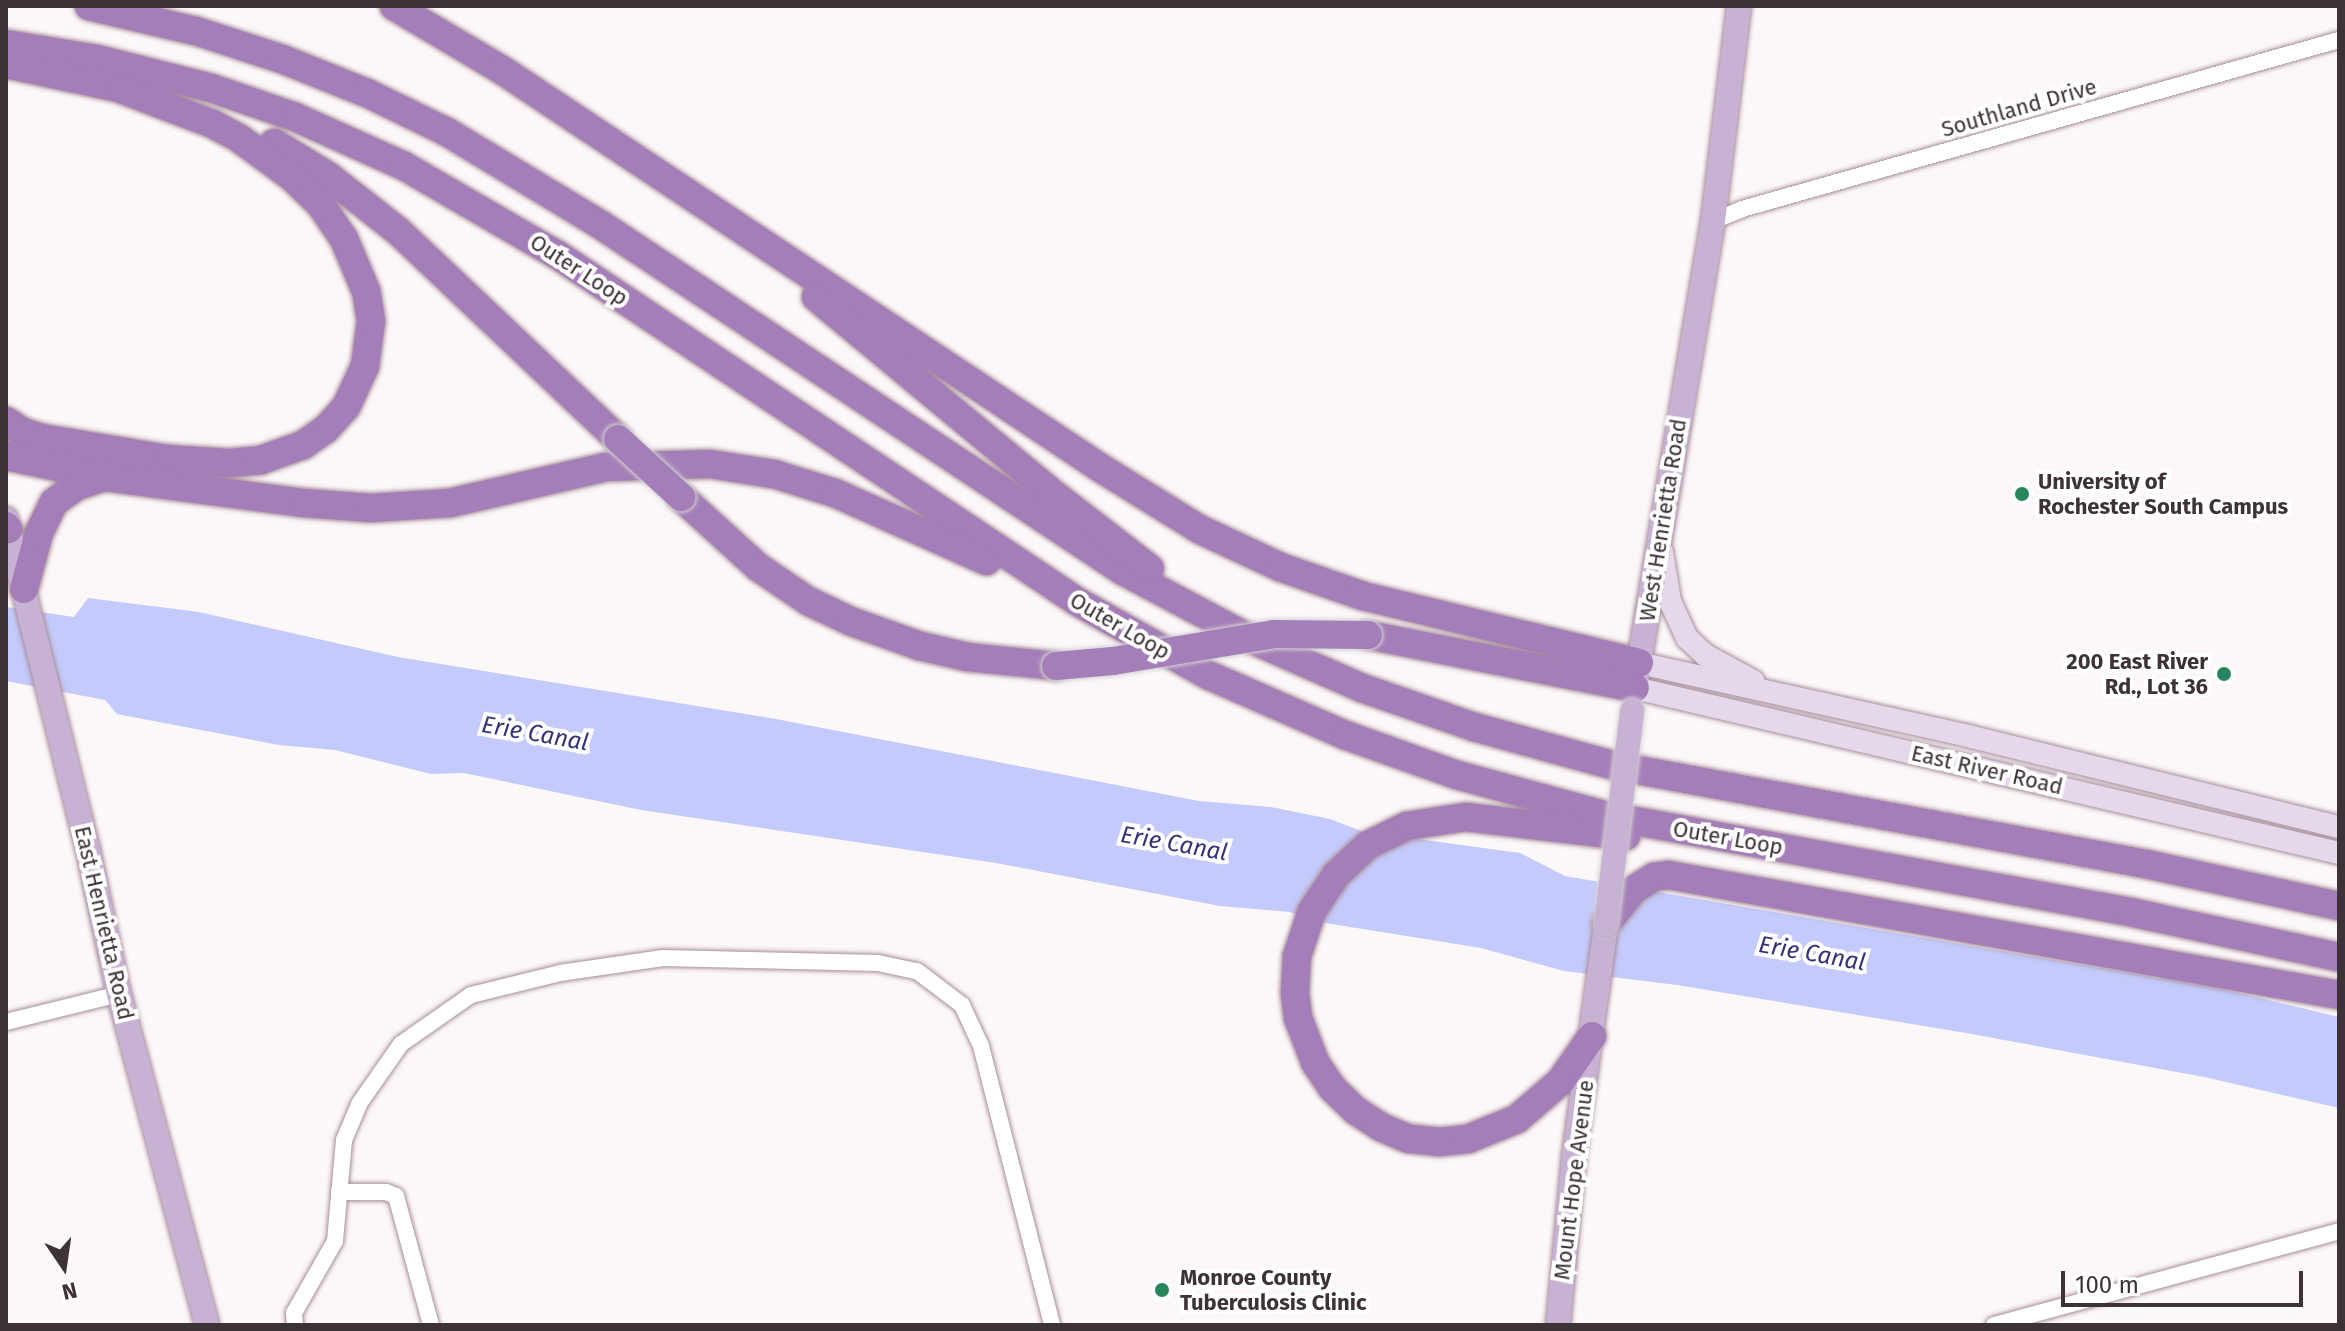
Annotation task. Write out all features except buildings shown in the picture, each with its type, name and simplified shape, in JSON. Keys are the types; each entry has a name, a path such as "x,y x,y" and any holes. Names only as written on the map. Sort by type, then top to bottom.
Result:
{"highway":[{"path":"89,6 196,31 282,59 367,93 447,132 588,217 1048,524 1148,586 1307,665 1417,709 1589,760 2339,904"},
{"path":"394,6 489,61 1111,476 1226,542 1293,573 1635,688"},
{"name":"Outer Loop","path":"6,44 125,65 240,97 323,128 430,179 556,254 1002,554 1130,632 1208,675 1303,718 1472,780 1603,815 2173,920 2339,957"},
{"path":"6,64 121,89 215,114 270,141 328,176 398,231 758,567 808,601 850,621 944,652 1009,664 1056,666 1113,661 1274,634 1368,635 1635,688"},
{"path":"6,421 41,438 167,459 229,463 261,460 303,445 326,429 346,407 365,366 371,321 366,291 344,239 321,205 292,177 239,138 213,124 121,89"},
{"path":"672,184 819,299 1047,489 1227,627"},
{"path":"6,456 106,477 316,505 391,508 469,500 559,475 606,467 690,463 754,470 835,493 894,517 1130,632"},
{"path":"24,589 39,533 54,502 77,486 106,477"},
{"path":"1592,1036 1561,1081 1517,1119 1468,1139 1424,1141 1381,1127 1333,1089 1307,1048 1296,1003 1296,968 1303,933 1317,902 1343,867 1368,845 1396,830 1428,821 1466,817 1894,869"},
{"path":"1606,924 1633,890 1654,877 1668,875 2339,995"}],"main road":[{"name":"West Henrietta Road","path":"1592,1036 1635,688 1713,221 1739,6"},
{"name":"East Henrietta Road","path":"7,525 119,994 207,1325"},
{"name":"Mount Hope Avenue","path":"1558,1325 1574,1156 1592,1036"}],"street":[{"name":"Southland Drive","path":"1713,221 1757,204 2339,40"},
{"path":"1661,539 1670,601 1687,638 1722,665 1798,700"},
{"name":"East River Road","path":"1635,688 1798,700 1970,737 2339,827"},
{"name":"East River Road","path":"1635,688 2339,853"},
{"path":"295,1325 294,1313 335,1241 344,1140 376,1075 401,1044 471,995 531,979 659,958 878,963 917,971 944,988 962,1005 972,1024 1052,1325"},
{"path":"6,1022 119,994"},
{"path":"339,1192 386,1192 396,1196 431,1325"},
{"path":"1994,1325 2339,1231"}],"water":[{"name":"Erie Canal","path":"88,598 199,612 398,657 776,719 1199,801 1271,807 1330,819 1387,841 1418,839 1520,853 1565,876 2222,989 2339,1017 2339,1108 2204,1077 1966,1033 1677,985 1564,971 1481,948 1313,921 1290,912 1220,906 996,863 641,810 464,773 431,774 335,750 279,745 117,714 105,700 6,681 6,607 74,617"}],"place":[{"name":"University of Rochester South Campus","path":"2022,494"},
{"name":"200 East River Rd., Lot 36","path":"2224,674"},
{"name":"Monroe County Tuberculosis Clinic","path":"1162,1290"}]}
